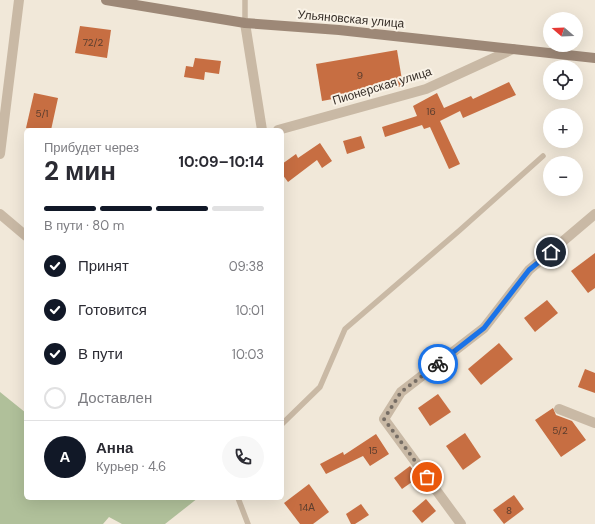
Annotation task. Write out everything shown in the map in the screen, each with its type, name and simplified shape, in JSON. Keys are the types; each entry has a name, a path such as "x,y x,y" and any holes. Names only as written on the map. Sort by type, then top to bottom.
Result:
{"street":[{"path":"0,154 19,0"},
{"name":"Ульяновская улица","path":"106,0 245,23 339,30 595,58"},
{"path":"245,23 262,128"},
{"name":"Пионерская улица","path":"284,128 426,89 513,49"},
{"path":"0,214 24,234"},
{"path":"461,524 384,419 401,392 484,328 529,270 595,214"},
{"path":"559,408 595,423"}],"lane":[{"path":"245,0 245,23"},
{"path":"284,422 320,388 345,329 543,156"},
{"path":"239,500 248,524"}],"green space":[{"path":"0,392 24,411 24,500 195,500 165,524 122,524 109,517 103,524 0,524"}],"building":[{"path":"80,26 111,30 107,58 75,53"},
{"path":"397,50 403,86 322,101 316,64"},
{"path":"195,58 221,61 219,74 205,72 204,80 184,77 186,66 193,67"},
{"path":"509,82 516,95 463,118 460,111 440,121 460,164 449,169 430,127 424,129 422,125 385,137 382,127 417,116 413,106 437,93 444,108 471,96 473,99"},
{"path":"34,93 58,98 51,128 26,128"},
{"path":"361,136 365,148 347,154 343,141"},
{"path":"320,143 332,161 322,168 317,160 288,182 284,177 284,163 296,154 298,158"},
{"path":"595,253 595,288 588,293 571,271"},
{"path":"547,300 558,313 535,332 524,318"},
{"path":"499,343 513,359 481,385 468,369"},
{"path":"585,369 595,373 595,393 578,387"},
{"path":"438,394 451,412 430,426 418,408"},
{"path":"553,408 556,415 572,421 586,440 561,457 535,420"},
{"path":"465,433 481,457 463,470 446,446"},
{"path":"376,434 389,454 370,466 363,456 326,474 320,464 343,452 344,455"},
{"path":"410,466 419,477 402,489 394,478"},
{"path":"309,484 329,512 313,524 300,524 284,503"},
{"path":"514,495 524,509 504,524 493,510"},
{"path":"426,499 436,511 422,523 412,511"},
{"path":"361,504 369,515 355,524 351,524 346,514"}],"way so far":[{"path":"427,477 384,419 401,392 438,364"}],"route":[{"path":"438,364 484,328 529,270 551,252"}]}
